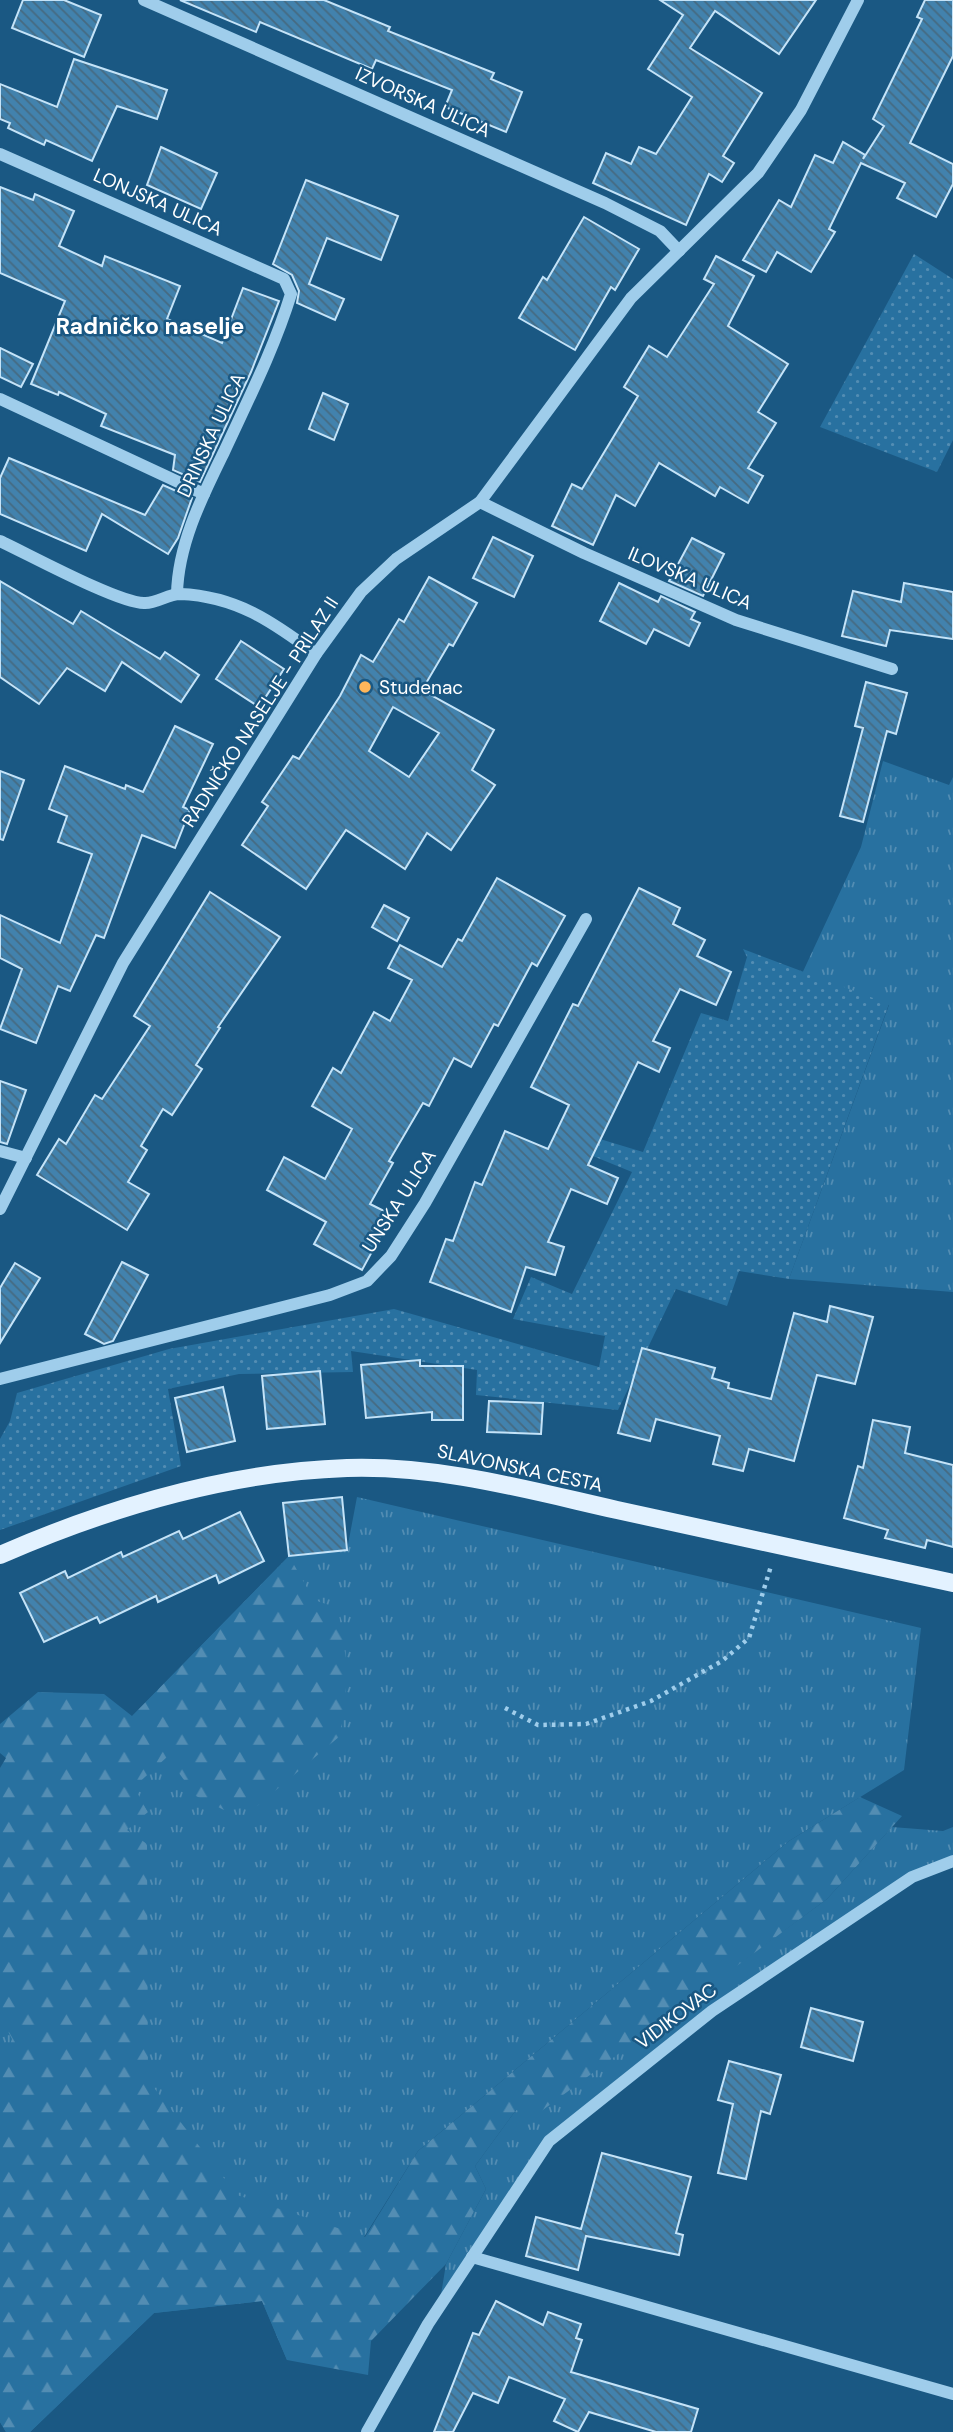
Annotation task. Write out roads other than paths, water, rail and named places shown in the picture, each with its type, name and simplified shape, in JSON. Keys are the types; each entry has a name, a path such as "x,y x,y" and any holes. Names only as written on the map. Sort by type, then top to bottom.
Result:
{"main road":[{"name":"SLAVONSKA CESTA","path":"0,1555 42,1537 159,1496 261,1476 347,1468 438,1471 953,1583"}],"street":[{"name":"IZVORSKA ULICA","path":"145,0 606,203 660,231 679,251"},
{"name":"RADNIČKO NASELJE - PRILAZ II","path":"0,1209 123,963 316,654 361,592 387,568 480,502 571,374 631,298 758,173 802,110 858,0"},
{"name":"LONJSKA ULICA","path":"0,154 284,279 291,294"},
{"name":"DRINSKA ULICA","path":"177,594 177,563 204,494 278,337 291,294"},
{"path":"0,399 204,494"},
{"name":"ILOVSKA ULICA","path":"480,502 584,553 736,620 892,669"},
{"path":"0,541 108,592 143,604 177,594 213,598 265,617 316,654"},
{"name":"UNSKA ULICA","path":"0,1379 330,1295 367,1281 391,1256 425,1203 586,919"},
{"path":"0,1151 26,1158"},
{"name":"VIDIKOVAC","path":"368,2432 428,2324 549,2141 712,2011 912,1877 953,1861"},
{"path":"472,2257 953,2394"}],"place":[{"name":"Studenac","path":"365,687"}],"district":[{"name":"Radničko naselje","path":"150,326"}]}
